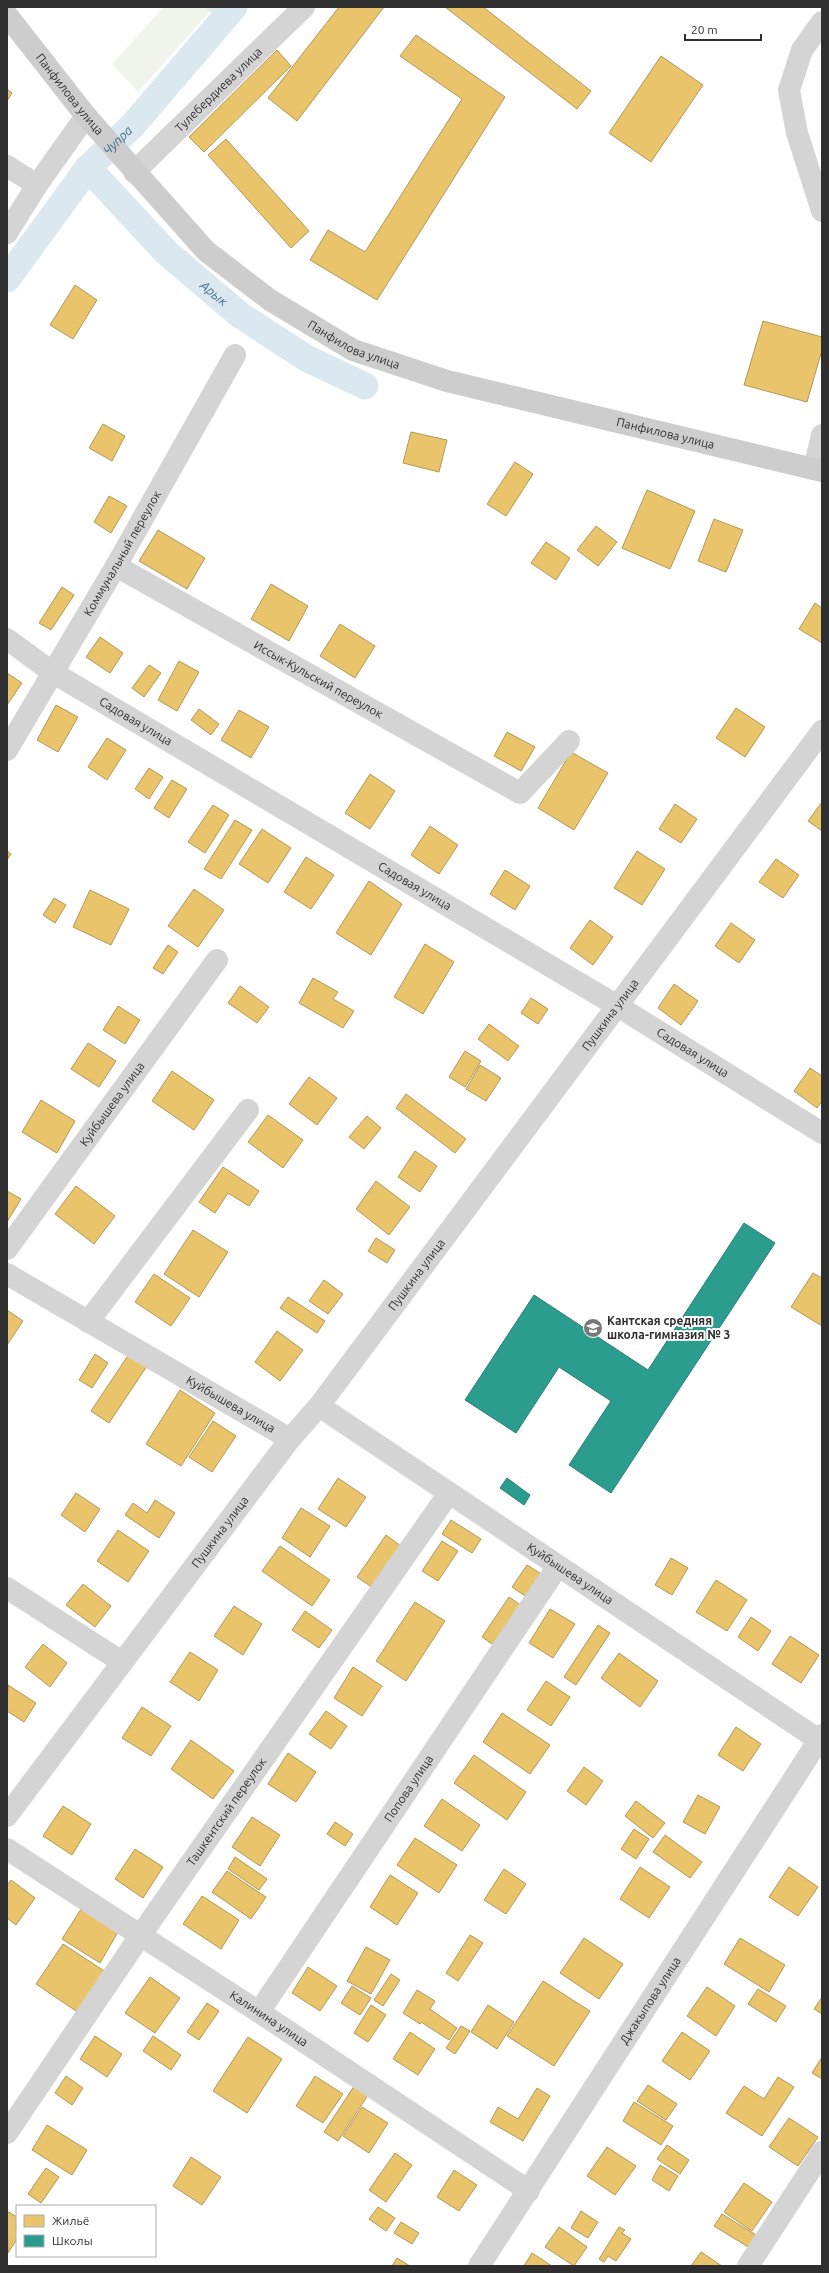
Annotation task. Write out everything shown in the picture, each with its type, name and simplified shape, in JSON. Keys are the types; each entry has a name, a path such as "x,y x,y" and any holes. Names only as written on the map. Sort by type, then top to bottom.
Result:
{"street":[{"name":"Тулебердиева улица","path":"134,172 304,7"},
{"name":"Панфилова улица","path":"7,15 86,116 134,172 206,251 270,300 353,350 447,381 818,470"},
{"path":"822,22 802,50 789,90 797,133 822,211"},
{"path":"7,233 37,185 86,116"},
{"path":"7,166 37,185"},
{"name":"Коммунальный переулок","path":"7,750 116,566 235,355"},
{"path":"818,470 822,435"},
{"name":"Иссык-Кульский переулок","path":"116,566 520,794 569,741"},
{"name":"Садовая улица","path":"7,639 52,672 616,1005 822,1133"},
{"name":"Пушкина улица","path":"7,1816 290,1439 319,1406 616,1005 822,731"},
{"name":"Куйбышева улица","path":"7,1249 217,960"},
{"path":"88,1322 248,1110"},
{"name":"Куйбышева улица","path":"7,1274 290,1439"},
{"name":"Куйбышева улица","path":"319,1406 558,1566 821,1739"},
{"name":"Ташкентский переулок","path":"7,2133 140,1936 450,1493"},
{"name":"Попова улица","path":"259,2012 558,1566"},
{"path":"7,1588 122,1662"},
{"name":"Джакыпова улица","path":"479,2266 821,1739"},
{"name":"Калинина улица","path":"7,1849 259,2012 529,2191"},
{"path":"748,2266 822,2152"}],"shaded area":[{"path":"164,7 214,7 138,92 112,64"}],"building: Жильё":[{"path":"339,7 384,7 297,121 268,98"},
{"path":"445,7 483,7 591,91 577,109"},
{"path":"416,35 505,97 377,300 310,260 328,230 365,252 462,99 400,56"},
{"path":"277,50 291,66 204,152 189,137"},
{"path":"661,56 703,85 651,162 609,133"},
{"path":"7,89 12,93 7,101"},
{"path":"226,139 309,231 291,248 208,155"},
{"path":"75,285 97,300 73,339 50,325"},
{"path":"763,321 822,337 822,350 807,402 744,385"},
{"path":"103,424 125,436 112,461 89,448"},
{"path":"411,432 447,440 439,472 403,463"},
{"path":"515,462 533,474 506,516 487,504"},
{"path":"647,490 695,511 670,569 622,548"},
{"path":"109,496 127,506 111,533 94,522"},
{"path":"714,519 743,530 726,572 698,561"},
{"path":"596,526 617,542 598,566 577,550"},
{"path":"158,530 205,558 187,589 139,561"},
{"path":"546,542 570,558 556,580 531,563"},
{"path":"271,584 308,606 289,641 251,619"},
{"path":"62,587 74,595 51,630 39,623"},
{"path":"815,603 822,608 822,643 799,629"},
{"path":"340,624 375,646 355,678 320,656"},
{"path":"100,637 123,653 110,673 86,657"},
{"path":"179,661 199,672 177,711 158,700"},
{"path":"149,665 161,673 144,697 132,688"},
{"path":"7,673 22,683 7,705"},
{"path":"56,705 78,717 58,752 37,740"},
{"path":"736,708 765,727 745,757 716,738"},
{"path":"199,709 219,724 211,735 191,720"},
{"path":"239,710 269,727 251,758 221,740"},
{"path":"507,732 535,747 521,771 494,756"},
{"path":"107,738 126,750 107,780 88,767"},
{"path":"571,752 608,773 574,830 538,808"},
{"path":"149,768 163,777 149,799 135,789"},
{"path":"370,774 395,791 370,829 345,813"},
{"path":"172,780 187,789 169,818 154,808"},
{"path":"822,802 822,831 808,821"},
{"path":"675,804 697,819 681,843 659,829"},
{"path":"213,805 229,815 205,853 188,842"},
{"path":"235,820 252,830 221,879 204,869"},
{"path":"430,826 458,845 439,874 411,855"},
{"path":"262,829 291,848 268,883 239,864"},
{"path":"7,851 11,854 7,860"},
{"path":"637,851 665,869 642,905 614,888"},
{"path":"306,857 334,875 311,909 284,892"},
{"path":"776,859 799,875 783,898 759,882"},
{"path":"505,870 530,886 515,910 490,894"},
{"path":"369,881 402,904 371,955 336,933"},
{"path":"194,889 224,910 198,947 168,926"},
{"path":"90,890 129,909 111,945 73,927"},
{"path":"54,898 66,905 55,923 43,915"},
{"path":"590,920 613,937 593,965 570,948"},
{"path":"731,923 755,940 739,963 715,946"},
{"path":"425,944 454,962 423,1014 394,997"},
{"path":"168,945 178,952 163,974 153,968"},
{"path":"313,978 338,992 333,999 354,1011 343,1028 299,1003"},
{"path":"674,984 698,1001 681,1025 658,1008"},
{"path":"240,986 269,1007 257,1023 228,1003"},
{"path":"531,998 548,1009 538,1024 521,1013"},
{"path":"118,1006 140,1020 125,1044 103,1030"},
{"path":"489,1024 519,1046 508,1061 478,1039"},
{"path":"88,1043 116,1061 99,1087 71,1069"},
{"path":"465,1051 481,1061 465,1087 449,1077"},
{"path":"480,1065 501,1078 486,1101 466,1089"},
{"path":"810,1068 822,1076 822,1101 817,1108 794,1091"},
{"path":"172,1071 214,1100 194,1130 152,1101"},
{"path":"309,1077 337,1098 317,1125 289,1104"},
{"path":"406,1094 466,1139 455,1153 396,1108"},
{"path":"41,1100 75,1121 57,1153 22,1132"},
{"path":"268,1115 303,1140 283,1168 248,1142"},
{"path":"367,1116 381,1128 364,1149 349,1137"},
{"path":"415,1151 437,1166 420,1192 398,1177"},
{"path":"223,1167 259,1191 249,1206 228,1193 215,1213 199,1202"},
{"path":"376,1181 410,1207 389,1235 356,1209"},
{"path":"76,1186 115,1216 94,1244 55,1214"},
{"path":"7,1191 21,1199 7,1222"},
{"path":"193,1230 228,1252 199,1297 164,1274"},
{"path":"376,1238 395,1250 387,1263 368,1251"},
{"path":"813,1273 822,1278 822,1326 791,1307"},
{"path":"154,1274 190,1298 171,1326 135,1302"},
{"path":"324,1280 343,1294 328,1314 309,1301"},
{"path":"288,1297 325,1321 317,1333 280,1308"},
{"path":"7,1310 23,1321 7,1345"},
{"path":"277,1331 303,1350 280,1381 255,1362"},
{"path":"95,1354 108,1363 92,1388 79,1380"},
{"path":"129,1354 147,1366 109,1423 91,1411"},
{"path":"180,1390 215,1413 181,1466 146,1444"},
{"path":"213,1421 236,1436 212,1472 189,1457"},
{"path":"338,1478 366,1497 346,1527 318,1509"},
{"path":"76,1493 100,1509 85,1532 61,1515"},
{"path":"155,1500 175,1513 159,1538 125,1515 133,1503 147,1513"},
{"path":"301,1508 330,1526 310,1557 282,1538"},
{"path":"451,1520 481,1539 472,1553 442,1534"},
{"path":"118,1530 149,1551 128,1582 97,1561"},
{"path":"386,1535 405,1549 376,1590 357,1577"},
{"path":"442,1541 458,1551 438,1581 422,1571"},
{"path":"280,1546 330,1580 312,1606 262,1571"},
{"path":"671,1558 688,1568 672,1595 655,1585"},
{"path":"527,1565 546,1577 531,1600 512,1587"},
{"path":"716,1580 747,1600 727,1631 696,1612"},
{"path":"83,1584 111,1606 95,1627 66,1605"},
{"path":"509,1597 525,1608 498,1648 482,1637"},
{"path":"415,1602 445,1621 406,1681 376,1661"},
{"path":"234,1606 262,1624 243,1655 214,1636"},
{"path":"550,1609 575,1624 553,1658 529,1643"},
{"path":"305,1611 332,1630 319,1648 292,1630"},
{"path":"751,1617 771,1631 758,1651 738,1637"},
{"path":"598,1625 610,1633 576,1685 564,1677"},
{"path":"790,1636 819,1655 801,1683 772,1664"},
{"path":"43,1644 67,1663 50,1687 25,1667"},
{"path":"190,1652 218,1670 199,1701 170,1682"},
{"path":"619,1653 658,1681 640,1707 601,1678"},
{"path":"353,1667 382,1686 362,1716 334,1698"},
{"path":"546,1681 570,1697 551,1726 527,1710"},
{"path":"8,1685 36,1703 24,1722 7,1711"},
{"path":"142,1707 171,1726 151,1756 122,1738"},
{"path":"326,1711 347,1726 331,1749 309,1734"},
{"path":"502,1713 550,1745 530,1774 483,1742"},
{"path":"736,1727 761,1744 743,1771 718,1755"},
{"path":"191,1740 234,1771 213,1799 171,1769"},
{"path":"288,1753 316,1772 296,1802 268,1784"},
{"path":"474,1755 526,1792 507,1820 454,1783"},
{"path":"584,1767 603,1781 586,1805 567,1791"},
{"path":"698,1795 720,1807 705,1834 683,1822"},
{"path":"442,1799 480,1825 462,1851 424,1826"},
{"path":"636,1801 665,1823 653,1838 625,1816"},
{"path":"63,1806 91,1824 72,1855 43,1836"},
{"path":"252,1817 280,1835 260,1866 232,1847"},
{"path":"335,1822 353,1834 345,1846 327,1834"},
{"path":"634,1829 649,1839 636,1859 621,1849"},
{"path":"665,1835 702,1862 690,1878 653,1852"},
{"path":"415,1838 457,1865 439,1893 397,1865"},
{"path":"135,1849 163,1867 143,1898 115,1879"},
{"path":"235,1857 267,1879 259,1890 228,1869"},
{"path":"640,1867 670,1887 649,1918 620,1899"},
{"path":"789,1867 818,1887 798,1916 769,1897"},
{"path":"504,1869 526,1884 506,1914 484,1900"},
{"path":"227,1871 266,1897 251,1919 212,1892"},
{"path":"390,1875 418,1893 397,1925 370,1907"},
{"path":"11,1880 35,1898 16,1925 7,1918 7,1885"},
{"path":"202,1896 239,1920 221,1949 183,1924"},
{"path":"81,1909 118,1932 100,1963 62,1939"},
{"path":"470,1935 483,1943 458,1981 446,1973"},
{"path":"584,1938 623,1964 599,1999 560,1973"},
{"path":"740,1938 785,1965 769,1992 724,1964"},
{"path":"63,1944 109,1974 82,2015 36,1984"},
{"path":"366,1947 390,1960 371,1994 347,1981"},
{"path":"308,1967 337,1986 320,2011 292,1993"},
{"path":"391,1974 400,1980 383,2006 374,2000"},
{"path":"150,1977 180,1998 155,2033 125,2013"},
{"path":"543,1981 590,2011 554,2066 507,2036"},
{"path":"352,1986 371,1998 360,2015 341,2003"},
{"path":"707,1987 735,2006 716,2036 687,2016"},
{"path":"758,1989 786,2006 776,2022 748,2004"},
{"path":"417,1990 435,2001 430,2009 457,2028 449,2040 421,2022 420,2024 403,2013"},
{"path":"822,1997 822,2014 814,2009"},
{"path":"207,2003 219,2011 199,2040 187,2032"},
{"path":"371,2005 386,2015 368,2042 354,2033"},
{"path":"488,2005 514,2022 497,2049 471,2032"},
{"path":"461,2026 470,2031 455,2054 446,2048"},
{"path":"410,2032 435,2049 418,2075 393,2059"},
{"path":"682,2032 710,2051 690,2080 662,2061"},
{"path":"95,2036 122,2054 107,2077 80,2059"},
{"path":"153,2036 181,2055 171,2070 143,2051"},
{"path":"248,2037 282,2059 247,2113 213,2091"},
{"path":"822,2057 822,2079 812,2073"},
{"path":"66,2076 83,2088 72,2105 55,2093"},
{"path":"315,2076 343,2094 323,2123 296,2106"},
{"path":"778,2077 794,2087 762,2136 726,2113 744,2086 764,2099"},
{"path":"356,2083 370,2092 338,2141 324,2132"},
{"path":"648,2085 677,2104 666,2120 637,2101"},
{"path":"537,2088 550,2096 523,2141 490,2122 498,2107 518,2119"},
{"path":"634,2102 673,2126 661,2145 623,2121"},
{"path":"362,2107 388,2123 369,2153 343,2136"},
{"path":"789,2118 818,2137 798,2166 769,2147"},
{"path":"47,2125 87,2150 72,2175 32,2150"},
{"path":"667,2145 689,2160 680,2174 657,2159"},
{"path":"607,2147 636,2166 615,2195 587,2176"},
{"path":"395,2153 412,2165 386,2202 369,2190"},
{"path":"191,2157 221,2177 202,2205 173,2186"},
{"path":"660,2165 678,2176 669,2191 652,2180"},
{"path":"46,2168 59,2177 41,2203 28,2194"},
{"path":"454,2170 477,2185 459,2211 437,2197"},
{"path":"744,2183 772,2202 752,2231 724,2212"},
{"path":"378,2207 395,2218 386,2231 369,2219"},
{"path":"7,2211 16,2216 16,2241 8,2253"},
{"path":"581,2211 598,2222 588,2238 571,2228"},
{"path":"722,2214 761,2238 753,2250 714,2226"},
{"path":"401,2222 419,2233 412,2244 394,2233"},
{"path":"559,2227 587,2247 574,2266 545,2247"},
{"path":"619,2227 625,2230 622,2233 631,2239 616,2261 608,2256 604,2262 599,2259"},
{"path":"701,2252 722,2266 691,2266"},
{"path":"532,2253 552,2266 524,2266"},
{"path":"397,2258 410,2266 392,2266"}],"building: Школы":[{"path":"744,1223 775,1243 611,1493 569,1465 611,1401 559,1367 516,1433 465,1400 534,1295 648,1370"},
{"path":"507,1478 530,1495 524,1505 500,1488"}],"waterway":[{"path":"211,7 224,19"},
{"name":"Чупра","path":"7,279 88,168 133,125 234,7"},
{"name":"Арык","path":"88,168 167,253 240,315 306,358 365,386"}],"place":[{"name":"Кантская средняя школа-гимназия № 3","path":"593,1328"}]}
